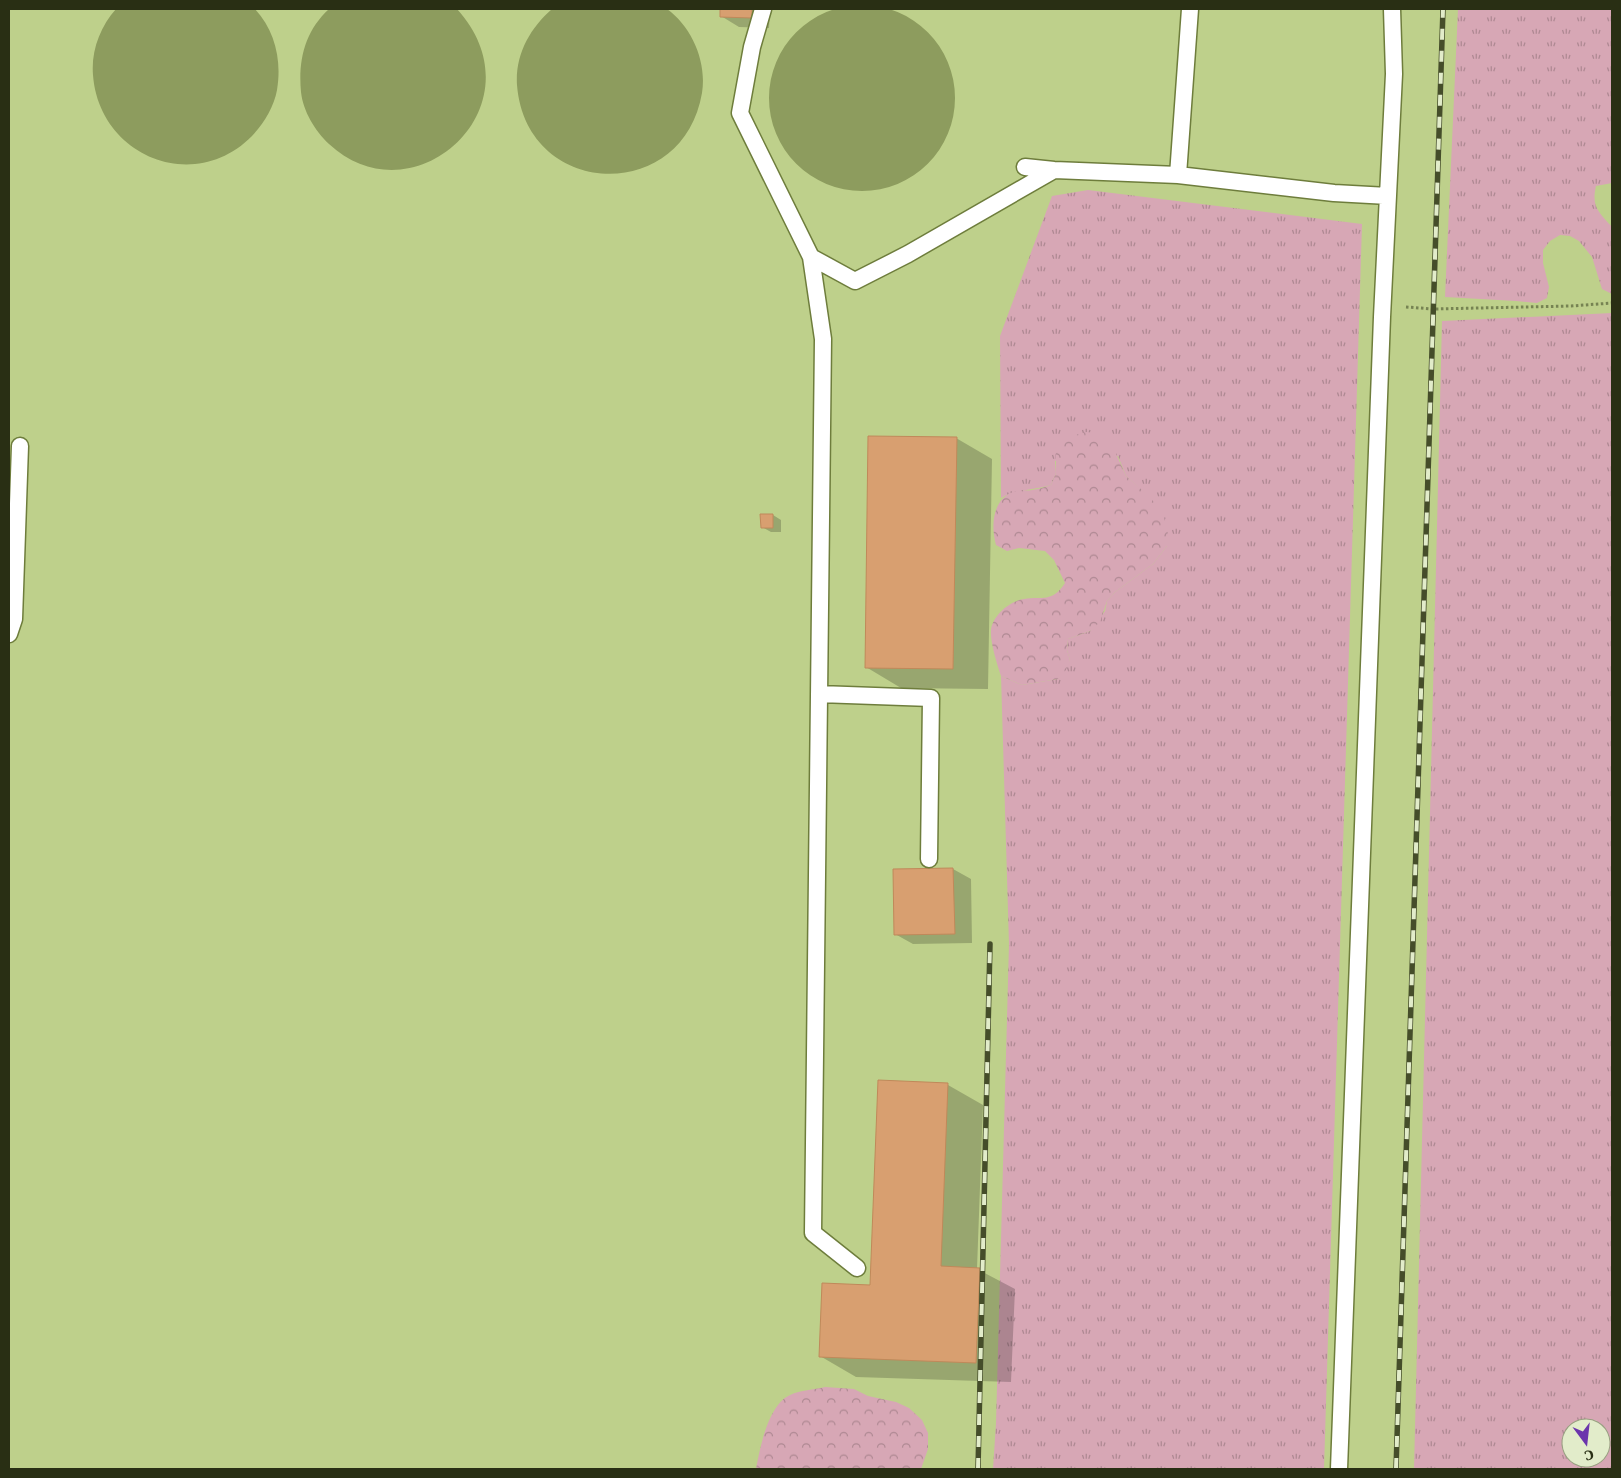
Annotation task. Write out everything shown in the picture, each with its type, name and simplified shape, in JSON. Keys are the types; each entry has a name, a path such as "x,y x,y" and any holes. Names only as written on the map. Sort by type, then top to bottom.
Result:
{"lane":[{"path":"763,9 752,47 740,113 811,257 823,339 813,1233 857,1268"},
{"path":"1178,176 1190,9"},
{"path":"1339,1469 1383,305 1394,74 1392,9"},
{"path":"1025,167 1178,176 1334,193 1388,196"},
{"path":"811,257 855,282 908,254 1054,170"},
{"path":"9,634 14,619 20,446"},
{"path":"819,694 932,698 929,859"}],"path":[{"path":"1383,305 1433,309 1571,306 1612,303"}],"green space":[{"path":"1458,9 1612,9 1612,183 1596,186 1595,204 1612,227 1612,294 1602,289 1592,257 1579,241 1570,236 1560,235 1550,241 1543,250 1543,263 1549,287 1547,298 1537,303 1445,297"},
{"path":"1088,190 1362,224 1324,1469 993,1469 996,1423 1009,944 1001,676 1022,685 1058,679 1070,660 1067,650 1068,639 1090,631 1105,611 1107,601 1115,592 1153,564 1167,546 1149,497 1126,476 1118,456 1055,461 1056,473 1051,485 1019,491 1001,498 1000,336 1052,196"},
{"path":"1612,313 1612,1469 1414,1469 1442,321"},
{"path":"1086,432 1096,433 1105,438 1113,447 1126,476 1149,496 1163,513 1168,534 1167,546 1153,564 1115,592 1107,601 1100,622 1090,631 1068,639 1067,650 1070,660 1066,670 1058,679 1022,685 1001,676 994,653 992,624 1003,610 1013,603 1024,599 1051,596 1056,594 1065,583 1054,560 1045,551 1019,548 1007,551 996,545 993,528 996,511 1004,497 1012,493 1021,490 1035,490 1051,485 1056,473 1056,448 1064,438"},
{"path":"825,1387 854,1389 868,1396 896,1402 909,1408 922,1420 928,1433 928,1449 921,1469 756,1469 766,1428 782,1400 794,1393"}],"shaded area":[{"path":"862,5 898,12 928,32 948,62 955,98 948,134 928,164 898,184 862,191 826,184 796,164 776,134 769,98 776,62 796,32 826,12"},
{"path":"116,9 255,9 272,36 278,57 278,79 276,96 271,109 252,136 229,154 204,163 178,164 153,158 131,145 112,127 99,103 93,75 95,48 101,31"},
{"path":"329,9 457,9 480,46 486,82 477,115 457,142 430,161 397,170 362,165 324,139 310,120 304,106 300,80 302,57 309,36"},
{"path":"552,9 667,9 684,25 696,46 700,58 703,81 702,93 689,129 666,155 637,170 606,174 574,167 547,150 527,123 517,85 517,74 521,53 531,33"}],"building":[{"path":"720,9 752,9 752,18 720,17"},
{"path":"868,436 957,437 953,669 865,668"},
{"path":"760,514 773,514 773,528 761,528"},
{"path":"953,868 955,934 894,935 893,869"},
{"path":"878,1080 948,1083 941,1266 980,1268 976,1363 819,1357 822,1283 870,1285"}],"railway":[{"path":"1396,1469 1443,9"},
{"path":"978,1469 990,944"}]}
